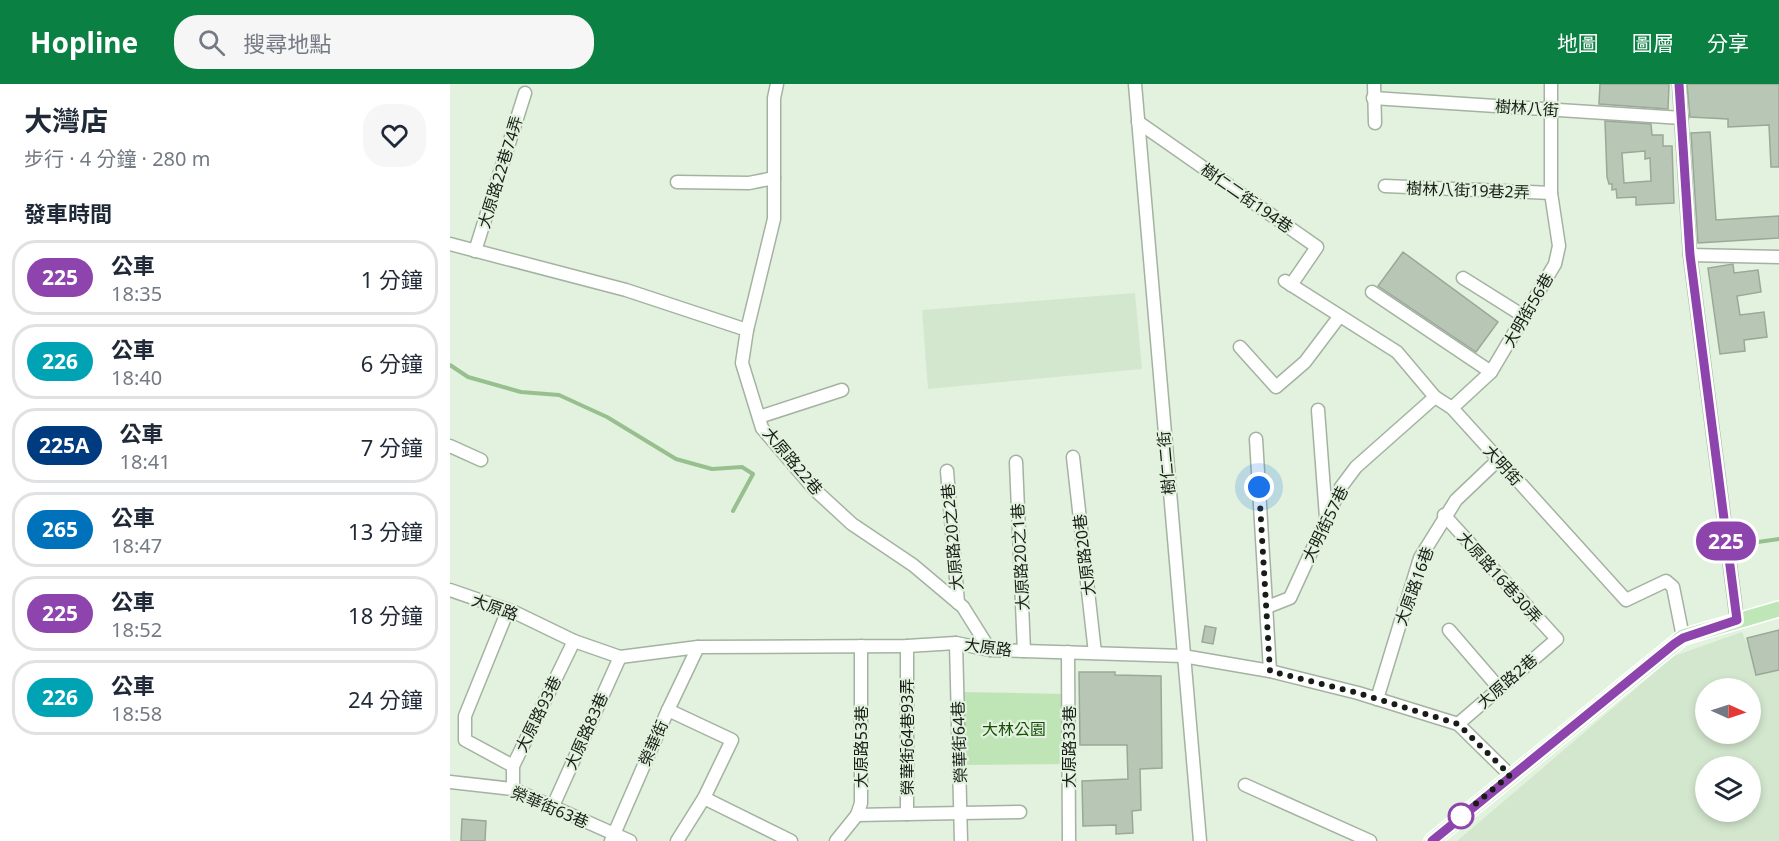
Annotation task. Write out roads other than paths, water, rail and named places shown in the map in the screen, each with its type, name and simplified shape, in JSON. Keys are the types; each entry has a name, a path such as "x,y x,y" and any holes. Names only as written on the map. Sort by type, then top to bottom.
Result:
{"main road":[{"path":"1432,841 1510,775 1683,638 1779,609"}],"street":[{"name":"大原路22巷","path":"777,84 774,98 774,219 747,330 742,363 762,428 814,489 852,524 913,565 958,603 990,650"},
{"name":"樹仁二街","path":"1135,84 1200,841"},
{"path":"1374,84 1375,123"},
{"name":"大明街56巷","path":"1452,408 1491,372 1555,264 1560,246 1551,193 1551,84"},
{"path":"1679,84 1690,255 1737,620"},
{"name":"大原路22巷74弄","path":"475,251 525,93"},
{"name":"樹林八街","path":"1373,98 1682,118"},
{"name":"樹仁二街194巷","path":"1138,122 1317,247 1288,283"},
{"path":"677,182 749,183 774,178"},
{"name":"樹林八街19巷2弄","path":"1385,186 1551,193"},
{"path":"450,244 626,290 747,330"},
{"path":"1690,255 1779,257"},
{"path":"1463,278 1525,317"},
{"name":"大明街","path":"1288,283 1397,352 1435,397 1452,408 1626,600 1666,581 1673,587 1683,638"},
{"path":"1372,292 1491,372"},
{"path":"1240,347 1276,387 1305,362 1339,317"},
{"path":"759,417 842,390"},
{"name":"大明街57巷","path":"1267,607 1290,598 1341,487 1356,467 1435,397"},
{"path":"1317,410 1327,519"},
{"path":"1256,439 1270,671"},
{"path":"450,446 481,460"},
{"name":"大原路20巷","path":"1072,457 1095,653"},
{"name":"大原路16巷","path":"1377,699 1420,558 1444,515 1456,500 1498,460"},
{"name":"大原路20之1巷","path":"1016,462 1024,651"},
{"name":"大原路20之2巷","path":"947,471 958,603"},
{"name":"大原路16巷30弄","path":"1444,515 1557,639"},
{"name":"大原路","path":"450,590 508,610 573,641 620,657 699,647 907,646 956,643 990,650 1183,656 1270,671 1377,699 1458,724 1510,775"},
{"path":"508,610 465,716 465,740 513,766"},
{"path":"1449,630 1499,688"},
{"name":"大原路2巷","path":"1458,724 1557,639"},
{"name":"大原路93巷","path":"513,789 513,766 573,641"},
{"name":"榮華街64巷","path":"956,643 961,841"},
{"name":"大原路53巷","path":"857,815 861,803 861,646"},
{"name":"榮華街64巷93弄","path":"857,815 907,814 907,646"},
{"name":"榮華街","path":"612,837 668,710 699,647"},
{"name":"大原路33巷","path":"1068,652 1069,841"},
{"name":"大原路83巷","path":"553,806 620,657"},
{"path":"668,710 732,740 704,798 677,841"},
{"name":"榮華街63巷","path":"450,782 513,789 553,806 612,837"},
{"path":"1245,785 1370,841"},
{"path":"704,798 790,841"},
{"path":"907,814 960,815 1020,812"},
{"path":"836,841 857,815"},
{"path":"612,837 630,841"}],"waterway":[{"path":"450,365 468,377 521,392 559,395 607,417 676,459 712,469 742,467 753,474 733,511"},
{"path":"1737,551 1751,543 1779,539"}],"park label":[{"name":"大林公園","path":"1014,729"}]}
